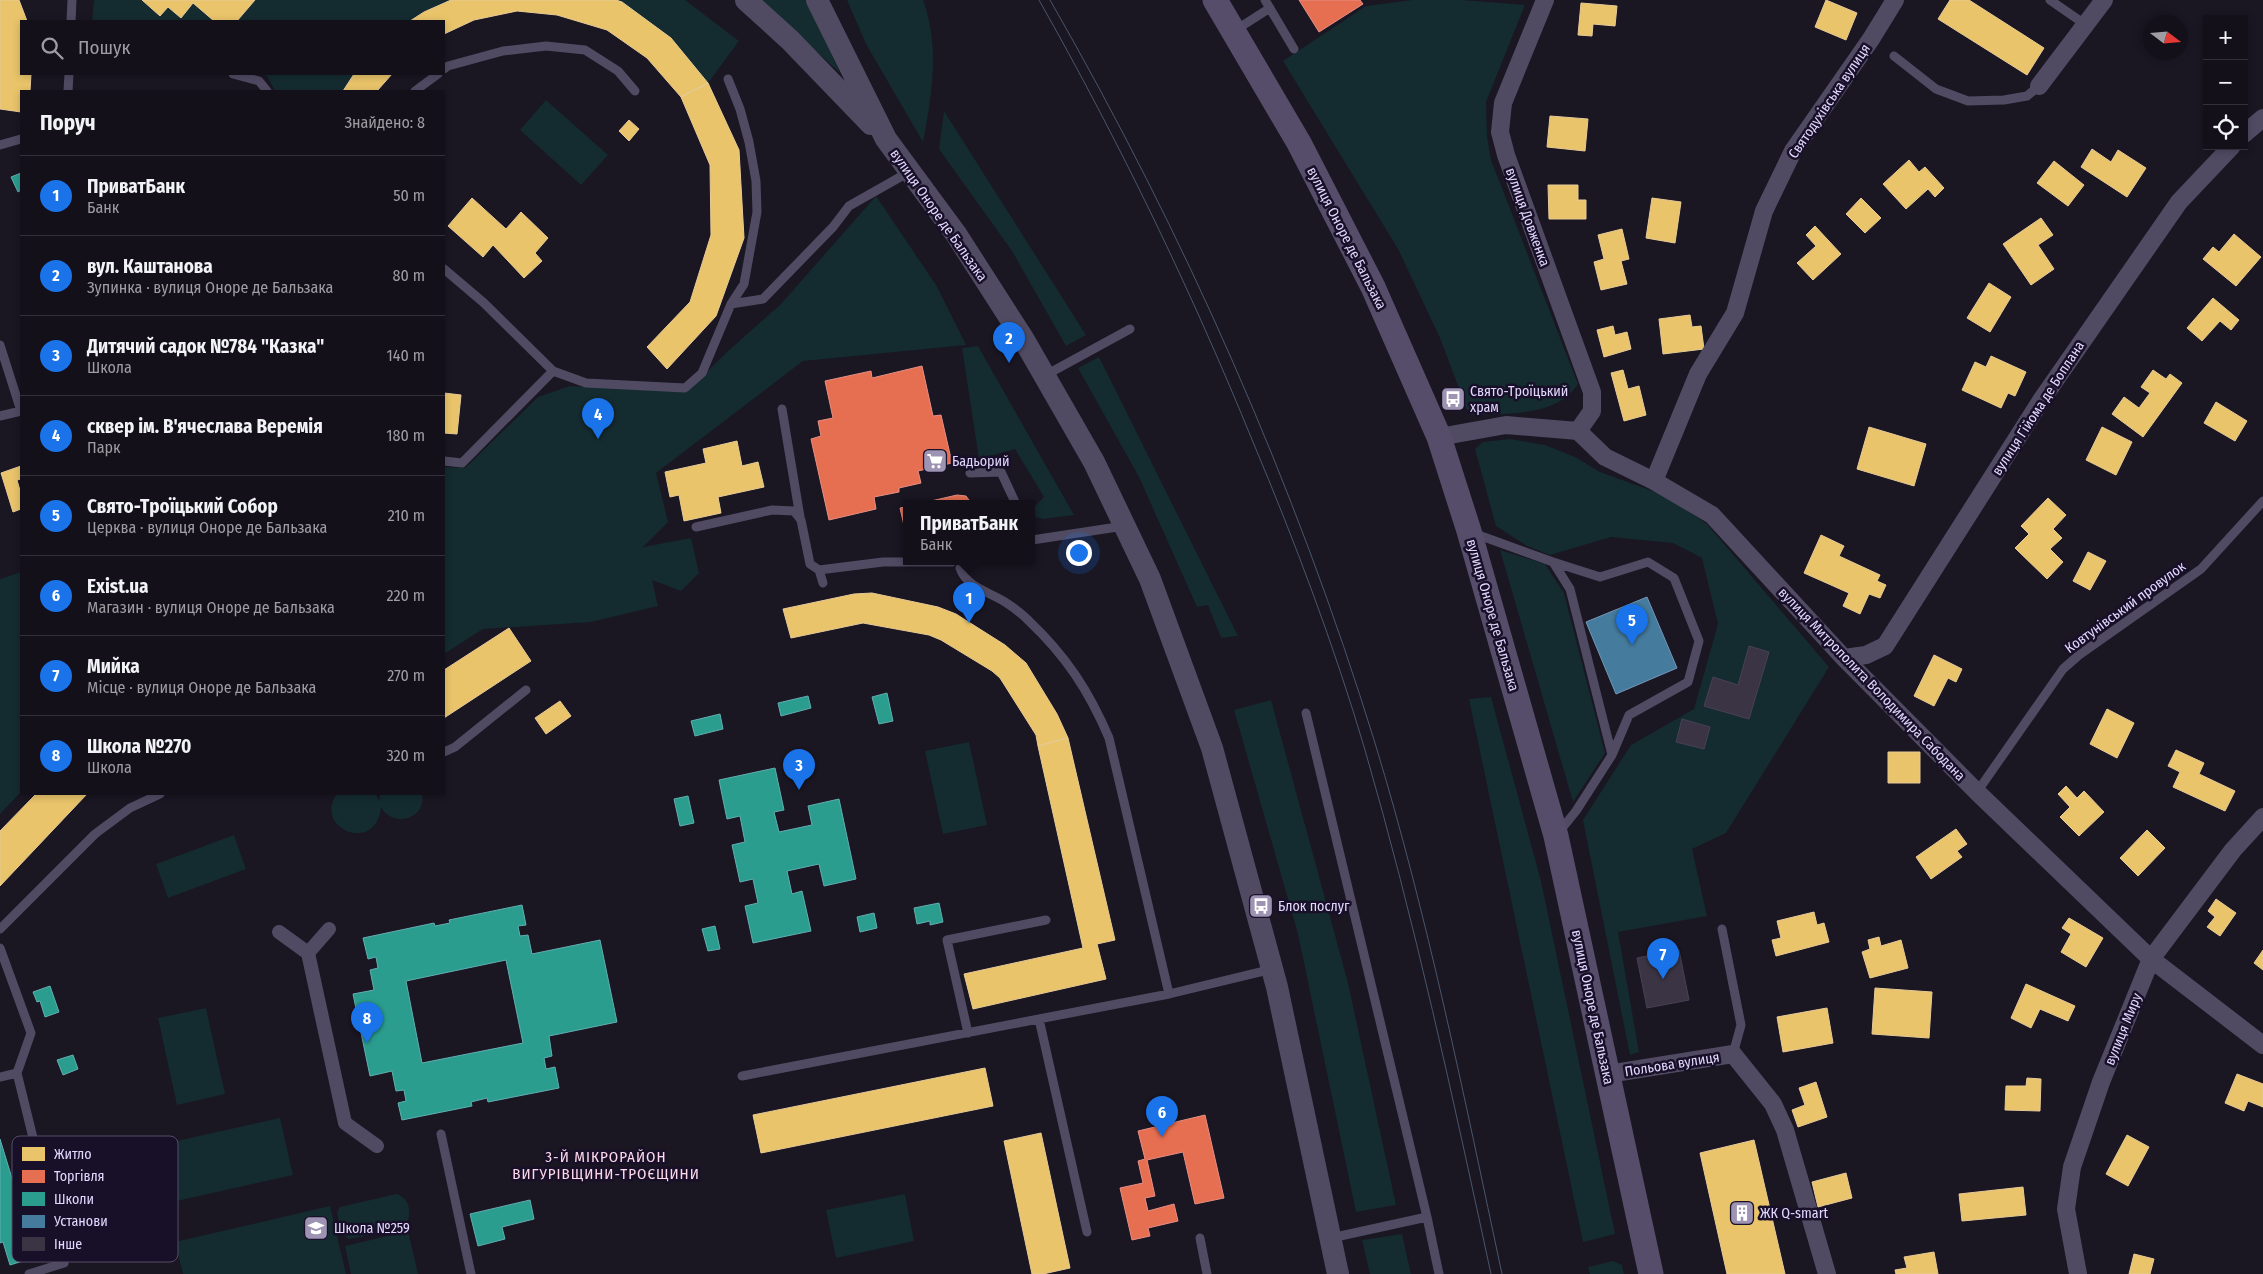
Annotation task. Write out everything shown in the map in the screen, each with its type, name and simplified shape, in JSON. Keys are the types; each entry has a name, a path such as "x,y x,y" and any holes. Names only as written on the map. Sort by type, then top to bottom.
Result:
{"main road":[{"name":"вулиця Оноре де Бальзака","path":"1215,0 1299,144 1373,287 1439,437 1469,532 1556,836 1650,1274"}],"street":[{"name":"вулиця Оноре де Бальзака","path":"746,0 790,40 886,139"},
{"name":"вулиця Оноре де Бальзака","path":"817,0 886,139 956,234 1044,376 1094,462 1150,579 1212,748 1272,969 1338,1274"},
{"name":"вулиця Довженка","path":"1545,0 1503,103 1500,132 1506,155 1592,392 1592,411 1578,431"},
{"name":"Святодухівська вулиця","path":"1654,481 1698,374 1735,313 1764,211 1793,151 1871,39 1895,0"},
{"path":"2039,86 2104,0"},
{"path":"2248,131 2263,118"},
{"name":"вулиця Гійома де Боплана","path":"1844,658 1866,656 1885,646 2040,402 2179,202 2228,150"},
{"path":"1439,437 1506,425 1578,431"},
{"name":"вулиця Митрополита Володимира Сабодана","path":"1578,431 1605,457 1654,481 1712,515 1844,658 1977,792 2151,959 2263,1045"},
{"name":"вулиця Миру","path":"2078,1274 2066,1209 2072,1167 2101,1082 2151,959 2233,850 2263,817"},
{"path":"308,953 329,929"},
{"path":"279,932 308,953 345,1123 377,1146"},
{"name":"Польова вулиця","path":"1608,1074 1733,1054 1773,1104 1785,1130 1827,1274"}],"lane":[{"path":"71,20 72,0"},
{"path":"2050,0 2086,24"},
{"path":"1233,32 1267,4 1294,49"},
{"path":"445,68 503,51 546,46 585,50 618,71 635,91"},
{"path":"1894,56 1936,89 1968,100 2004,100 2027,96 2039,86"},
{"path":"68,90 69,75"},
{"path":"236,75 259,82 266,90"},
{"path":"416,90 437,75"},
{"path":"445,270 484,304 553,372 586,383 685,388 702,373 731,304 744,284 757,212 756,181 749,142 740,109 728,79"},
{"path":"0,145 20,139"},
{"path":"731,304 763,299 832,227 849,206 909,172"},
{"path":"1044,376 1130,329"},
{"path":"0,344 20,408"},
{"path":"445,461 462,462 553,372"},
{"path":"782,409 810,564 819,570 823,583"},
{"path":"0,416 20,411"},
{"path":"970,473 1001,472 1014,500"},
{"name":"Ковтунівський провулок","path":"1977,792 2064,669 2079,655 2201,569 2263,501"},
{"path":"696,527 772,510 794,511 801,520"},
{"path":"1035,540 1124,526"},
{"path":"1469,532 1600,577 1648,562 1674,578 1699,641 1688,682 1629,715 1612,755 1576,811 1556,836"},
{"path":"819,570 883,562 903,562"},
{"path":"1553,562 1570,589 1612,755"},
{"path":"962,565 960,568 963,577 973,586 1005,602 1027,619 1056,648 1080,679 1097,709 1109,738 1169,994"},
{"path":"445,752 455,748 526,690"},
{"path":"1306,714 1439,1274"},
{"path":"0,929 95,834 130,808 158,795"},
{"path":"968,1033 947,940 1046,920"},
{"path":"1722,929 1741,1025 1733,1054"},
{"path":"0,948 31,1033 17,1073 33,1136"},
{"path":"742,1076 1169,994 1272,969"},
{"path":"1039,1019 1087,1232"},
{"path":"0,1077 17,1073"},
{"path":"441,1134 471,1274"},
{"path":"1330,1238 1427,1217"},
{"path":"1200,1238 1207,1274"},
{"path":"29,1274 64,1262"}],"green space":[{"path":"94,0 142,0 160,16 168,7 181,18 193,3 213,20 92,20"},
{"path":"255,0 451,0 424,12 412,20 238,20"},
{"path":"616,0 685,0 739,41 708,83 671,38"},
{"path":"760,0 807,0 840,73"},
{"path":"847,0 923,0 931,35 933,71 923,142 866,44"},
{"path":"1412,0 1462,0 1525,5 1486,102 1487,136 1491,160 1578,384 1557,403 1543,408 1529,412 1469,415 1440,338 1398,249 1283,61 1366,6"},
{"path":"264,75 353,75 344,90 274,90 267,76"},
{"path":"546,100 608,155 581,185 520,130"},
{"path":"944,111 1086,335 1066,346 1012,251 939,149"},
{"path":"876,196 936,285 966,345 803,361 656,473 668,522 643,547 691,538 699,573 681,591 652,580 658,606 591,622 483,629 445,653 445,467 465,468 538,397 570,386 687,392 727,352 781,304"},
{"path":"978,346 1074,515 1043,519 1036,517 1035,506 1044,497 1015,449 979,459 962,348"},
{"path":"1099,357 1238,636 1221,638 1208,605 1197,607 1139,477 1078,368"},
{"path":"1510,439 1545,445 1575,457 1600,472 1666,496 1707,524 1829,667 1726,833 1692,849 1707,916 1618,932 1639,1052 1630,1055 1583,820 1631,745 1694,709 1718,624 1702,558 1673,543 1611,537 1550,555 1527,546 1496,526 1475,449 1483,442"},
{"path":"1500,550 1545,564 1564,593 1605,753 1573,802"},
{"path":"20,572 20,793 0,814 0,579"},
{"path":"1491,697 1541,881 1615,1234 1583,1242 1469,699"},
{"path":"1271,700 1348,983 1396,1205 1356,1212 1298,934 1234,710"},
{"path":"969,742 987,825 943,834 925,751"},
{"path":"337,795 376,795 379,801 380,795 422,795 422,803 414,815 401,819 393,818 386,814 381,807 377,822 368,830 358,833 348,831 339,826 333,817 332,806"},
{"path":"234,835 246,869 168,898 156,864"},
{"path":"206,1008 225,1094 177,1105 158,1018"},
{"path":"280,1118 293,1175 178,1201 178,1141"},
{"path":"396,1194 405,1200 409,1209 408,1220 402,1229 349,1239 341,1233 337,1212 340,1207"},
{"path":"905,1194 914,1241 836,1258 826,1210"},
{"path":"330,1206 346,1274 183,1274 178,1254 178,1241"},
{"path":"408,1231 418,1274 351,1274 345,1246"},
{"path":"1402,1234 1411,1274 1370,1274 1362,1240"},
{"path":"1613,1261 1622,1265 1624,1274 1590,1274 1588,1267"}],"building: Житло":[{"path":"0,0 19,0 27,20 20,20 20,75 31,75 30,90 20,90 20,112 0,109"},
{"path":"142,0 255,0 238,20 213,20 193,3 181,18 168,7 160,16"},
{"path":"451,0 616,0 622,2 671,38 708,83 681,97 647,58 607,30 557,15 517,11 474,20 445,34 445,20 412,20 424,12"},
{"path":"1826,0 1857,13 1846,40 1815,27"},
{"path":"1950,0 1969,0 2044,48 2027,75 1938,19"},
{"path":"1581,3 1617,6 1615,26 1593,24 1592,36 1578,35"},
{"path":"353,75 391,75 378,90 344,90"},
{"path":"708,83 739,150 744,238 716,316 667,369 647,347 690,302 711,235 710,165 681,97"},
{"path":"1550,116 1588,119 1585,151 1547,147"},
{"path":"629,120 639,129 629,141 619,131"},
{"path":"2092,149 2111,162 2118,150 2146,168 2127,197 2081,167"},
{"path":"1909,160 1919,172 1925,167 1944,188 1935,197 1928,189 1906,209 1883,184"},
{"path":"2054,161 2084,185 2068,206 2037,183"},
{"path":"1548,185 1578,185 1578,200 1586,200 1586,219 1549,219"},
{"path":"472,198 506,229 521,212 548,238 535,253 542,261 524,278 493,245 483,257 448,226"},
{"path":"1652,198 1681,202 1675,243 1646,238"},
{"path":"1861,198 1881,218 1865,233 1846,214"},
{"path":"2041,218 2053,235 2038,245 2054,269 2031,285 2003,244"},
{"path":"1815,226 1841,254 1813,280 1797,263 1816,246 1806,235"},
{"path":"1622,229 1629,259 1621,261 1627,284 1601,290 1594,262 1604,259 1598,235"},
{"path":"2234,234 2261,257 2236,286 2203,259 2213,247 2219,252"},
{"path":"1989,283 2011,297 1990,332 1967,318"},
{"path":"2213,298 2239,320 2231,330 2220,321 2202,341 2187,328"},
{"path":"1690,315 1692,327 1701,326 1704,349 1663,354 1659,319"},
{"path":"1613,326 1615,335 1627,332 1631,349 1604,357 1597,330"},
{"path":"1991,356 2026,372 2015,396 2008,393 2001,408 1962,390 1975,362 1986,367"},
{"path":"1623,370 1628,389 1639,386 1646,415 1624,421 1611,373"},
{"path":"2153,370 2166,379 2170,374 2182,383 2143,437 2112,414 2124,397 2139,408 2150,393 2141,387"},
{"path":"445,393 461,395 457,434 445,433"},
{"path":"2216,402 2247,421 2235,441 2204,423"},
{"path":"1869,427 1926,444 1914,486 1857,469"},
{"path":"2102,427 2132,442 2116,475 2086,460"},
{"path":"737,441 742,466 758,462 764,487 718,497 721,513 684,521 679,495 670,497 665,472 706,463 703,449"},
{"path":"20,466 20,479 17,480 20,490 20,509 13,512 1,473"},
{"path":"2048,498 2066,515 2053,529 2062,538 2050,549 2063,562 2047,579 2015,548 2029,534 2021,526"},
{"path":"1821,535 1844,546 1839,556 1880,575 1877,581 1886,585 1880,598 1869,594 1860,614 1843,606 1849,593 1804,573"},
{"path":"2088,552 2106,561 2090,590 2073,581"},
{"path":"872,593 938,607 956,614 1005,645 1026,663 1057,714 1068,738 1038,746 1036,735 1000,678 992,671 941,640 929,635 863,623 791,638 783,609 854,594"},
{"path":"509,628 531,661 445,717 445,669"},
{"path":"1934,655 1962,669 1956,682 1948,678 1934,706 1914,696"},
{"path":"560,701 571,716 546,734 535,718"},
{"path":"2107,709 2134,723 2117,758 2090,744"},
{"path":"1068,738 1115,940 1097,944 1106,979 973,1009 964,974 1083,948 1038,746"},
{"path":"2176,750 2204,763 2199,774 2235,791 2225,811 2173,787 2180,772 2168,766"},
{"path":"1888,752 1920,752 1920,783 1888,783"},
{"path":"2066,786 2077,798 2084,791 2104,812 2079,836 2060,817 2070,807 2058,794"},
{"path":"35,795 86,795 0,886 0,831"},
{"path":"1956,829 1967,844 1957,851 1962,857 1931,879 1916,857"},
{"path":"2147,830 2165,848 2138,876 2120,858"},
{"path":"2216,899 2236,913 2220,936 2207,927 2215,917 2208,911"},
{"path":"1814,912 1817,925 1824,923 1829,942 1776,956 1772,940 1781,938 1777,921"},
{"path":"2069,918 2103,938 2086,967 2061,952 2071,934 2062,928"},
{"path":"1879,937 1881,946 1901,940 1908,968 1870,978 1862,952 1870,949 1868,940"},
{"path":"2263,950 2263,970 2254,963"},
{"path":"2026,984 2075,1006 2068,1021 2040,1009 2031,1028 2011,1018"},
{"path":"1875,988 1932,992 1929,1038 1872,1034"},
{"path":"1827,1008 1833,1043 1783,1052 1777,1017"},
{"path":"985,1068 993,1106 761,1153 753,1115"},
{"path":"2237,1074 2263,1084 2263,1107 2248,1101 2244,1111 2225,1103"},
{"path":"2027,1078 2041,1079 2040,1111 2005,1110 2006,1086 2026,1086"},
{"path":"1816,1082 1827,1117 1798,1127 1792,1110 1805,1105 1799,1088"},
{"path":"1041,1133 1070,1268 1043,1274 1032,1274 1004,1141"},
{"path":"2127,1135 2149,1147 2128,1186 2106,1174"},
{"name":"ЖК Q-smart","path":"1754,1140 1785,1274 1727,1274 1700,1153"},
{"path":"1846,1173 1852,1198 1818,1207 1812,1182"},
{"path":"2023,1187 2026,1215 1962,1221 1959,1194"},
{"path":"1934,1252 1938,1274 1896,1274 1895,1270 1907,1268 1904,1257"},
{"path":"2134,1254 2154,1259 2150,1274 2129,1274"}],"building: Торгівля":[{"path":"1299,0 1360,0 1363,4 1319,32"},
{"path":"922,366 933,416 941,415 952,463 918,471 921,483 899,488 899,492 874,497 876,509 829,520 811,439 821,436 818,421 833,418 825,381 871,371 872,378"},
{"path":"957,495 966,496 969,500 935,500"},
{"path":"900,508 903,508 903,521"},
{"path":"1205,1115 1224,1198 1195,1204 1183,1152 1147,1160 1155,1196 1145,1198 1148,1211 1174,1204 1178,1221 1148,1228 1150,1236 1132,1240 1120,1188 1143,1183 1138,1161 1145,1159 1138,1131"}],"building: Школи":[{"path":"20,173 20,191 18,192 11,177"},
{"path":"887,693 893,721 879,724 872,697"},
{"path":"808,696 811,708 781,716 778,703"},
{"path":"720,714 723,729 695,736 691,721"},
{"path":"775,768 784,810 774,812 779,832 812,825 808,806 839,799 856,879 824,886 819,864 787,871 792,894 802,891 811,931 753,943 745,906 758,903 753,879 740,882 732,845 745,842 740,816 727,819 719,780"},
{"path":"688,796 694,823 680,826 674,799"},
{"path":"939,903 943,922 930,925 930,921 917,924 914,908"},
{"path":"522,905 526,925 518,926 520,936 528,935 532,954 600,940 617,1022 549,1036 552,1056 544,1058 546,1069 555,1067 559,1088 488,1102 487,1098 471,1102 472,1106 402,1120 398,1103 406,1101 404,1090 396,1091 392,1071 370,1076 353,994 374,990 370,970 378,968 376,957 368,959 363,938 434,923 435,926 450,923 449,920","holes":["506,960 523,1043 422,1063 406,981"]},
{"path":"874,913 877,928 860,932 857,917"},
{"path":"715,926 720,949 708,951 702,929"},
{"path":"50,986 59,1012 45,1017 40,1001 37,1002 33,992"},
{"path":"73,1055 78,1069 63,1075 57,1060"},
{"path":"0,1139 12,1178 12,1262 20,1262 10,1265 3,1242 0,1243"},
{"path":"530,1200 534,1219 502,1227 505,1239 478,1246 470,1214"}],"building: Установи":[{"path":"1647,597 1677,668 1616,694 1586,622"}],"building: Інше":[{"path":"1749,646 1769,652 1749,719 1704,706 1713,677 1738,685"},
{"path":"1682,719 1710,727 1704,749 1676,742"},
{"path":"1679,950 1689,1000 1647,1008 1637,958"}],"tram line":[{"path":"1039,0 1126,163 1205,329 1269,480 1327,633 1365,750 1417,945 1491,1274"},
{"path":"1050,0 1146,179 1191,270 1233,362 1273,456 1344,646 1375,743 1412,874 1474,1140 1502,1274"}],"place":[{"name":"вул. Каштанова","path":"1009,363"},
{"name":"Свято-Троїцький храм","path":"1453,399"},
{"name":"сквер ім. В'ячеслава Веремія","path":"598,439"},
{"name":"Бадьорий","path":"935,461"},
{"name":"ПриватБанк","path":"969,623"},
{"name":"Свято-Троїцький Собор","path":"1632,645"},
{"name":"Дитячий садок №784 \"Казка\"","path":"799,790"},
{"name":"Блок послуг","path":"1261,906"},
{"name":"Мийка","path":"1663,979"},
{"name":"Школа №270","path":"367,1043"},
{"name":"Exist.ua","path":"1162,1137"},
{"name":"ЖК Q-smart","path":"1742,1213"},
{"name":"Школа №259","path":"316,1228"}],"district":[{"name":"3-Й МІКРОРАЙОН ВИГУРІВЩИНИ-ТРОЄЩИНИ","path":"606,1166"}]}
